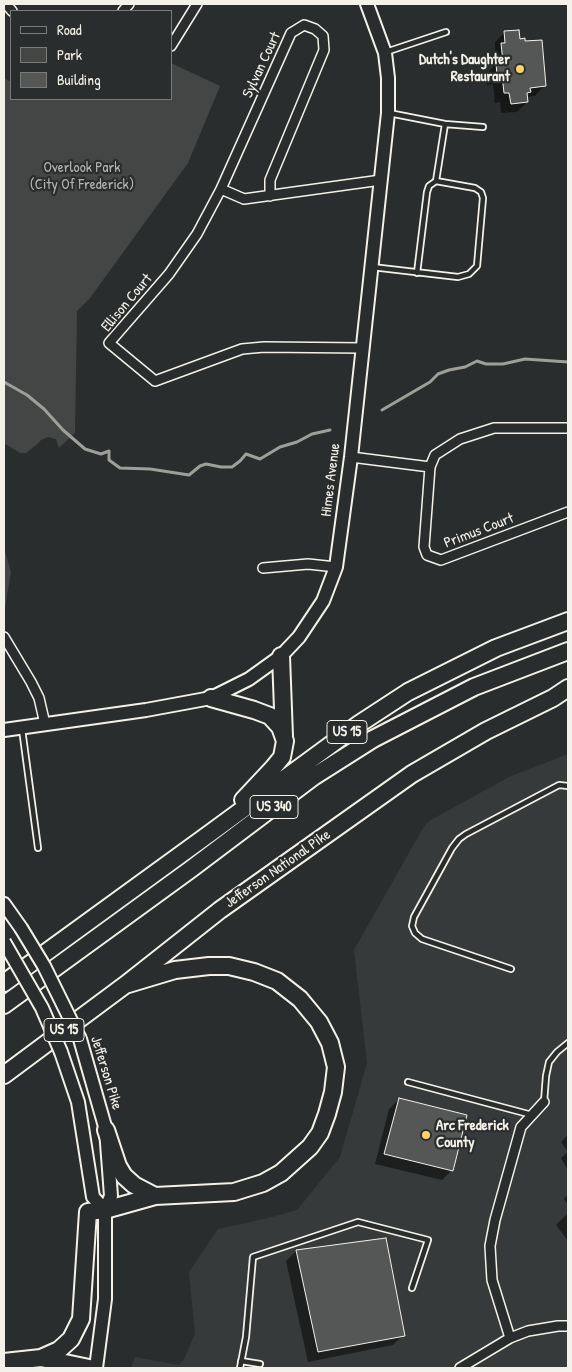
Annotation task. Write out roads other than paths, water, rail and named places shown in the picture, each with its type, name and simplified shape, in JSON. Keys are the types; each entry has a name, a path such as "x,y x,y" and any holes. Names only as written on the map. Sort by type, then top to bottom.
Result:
{"highway":[{"name":"US 15","path":"5,981 359,724 408,692 496,648 568,621"},
{"path":"496,648 568,634"},
{"name":"US 340","path":"4,1005 192,869 313,777 373,739 474,687 568,651"},
{"path":"209,834 282,757 284,741 281,656"},
{"name":"Jefferson National Pike","path":"4,1075 125,985 220,910 412,774 486,731 561,697 568,688"},
{"path":"211,698 270,716 280,727 284,741"},
{"path":"4,1362 41,1358 59,1350 71,1339 81,1319 88,1212 105,1210 155,1196 234,1192 263,1183 281,1173 310,1147 320,1133 327,1114 333,1092 336,1067 330,1043 319,1022 300,999 277,981 254,972 228,966 209,966 175,970 125,985"},
{"path":"106,1130 118,1166 124,1176 134,1185 155,1196"},
{"path":"41,1358 89,1368"}],"street":[{"path":"172,44 197,4"},
{"name":"Himes Avenue","path":"4,730 146,710 211,698 249,679 281,656 299,637 323,601 336,567 351,457 388,113 388,78 385,53 367,4"},
{"name":"Sylvan Court","path":"221,189 291,33 304,25 315,29 322,36 324,50 270,180 270,196"},
{"path":"221,189 244,199 381,180"},
{"name":"Ellison Court","path":"221,189 197,234 169,274 110,343 155,381 242,349 264,347 362,348"},
{"path":"351,457 430,467 435,455 446,447 460,439 494,428 568,428"},
{"name":"Primus Court","path":"430,467 424,547 427,555 441,560 568,512"},
{"path":"263,568 308,564 336,567"},
{"path":"4,637 39,698 45,724"},
{"name":"Jefferson Pike","path":"4,904 22,928 44,966 80,1040 106,1130 111,1196 105,1210 105,1299 96,1368"},
{"path":"4,942 42,1008 61,1052 78,1102 93,1197 105,1210"},
{"path":"510,1338 492,1280 490,1246 495,1220 521,1127 544,1102"},
{"path":"466,1367 510,1338 528,1331 568,1326"}],"lane":[{"path":"385,53 446,32"},
{"path":"388,113 445,124 483,127"},
{"path":"418,273 427,192 429,186 436,181 445,124"},
{"path":"371,267 458,278 469,274 477,266 483,198 475,188 436,181"},
{"path":"22,728 38,848"},
{"path":"511,969 422,939 415,933 412,926 414,917 452,848 460,839 466,834 559,786 568,786"},
{"path":"544,1102 549,1062 568,1043"},
{"path":"408,1082 532,1115"},
{"path":"240,1368 246,1337 253,1257 358,1222 428,1240 412,1288"},
{"path":"241,1361 260,1364"}],"waterway":[{"path":"382,410 430,382 438,374 465,367 477,361 486,364 503,364 525,359 568,362"},
{"path":"4,382 27,395 44,409 63,430 85,449 101,454 109,451 109,460 120,468 150,469 189,475 200,466 206,464 232,467 246,454 260,459 280,447 297,442 312,434 330,430"}],"place":[{"name":"Dutch's Daughter Restaurant","path":"520,69"},
{"name":"Arc Frederick County","path":"426,1135"}],"park label":[{"name":"Overlook Park (City Of Frederick)","path":"82,176"}]}
